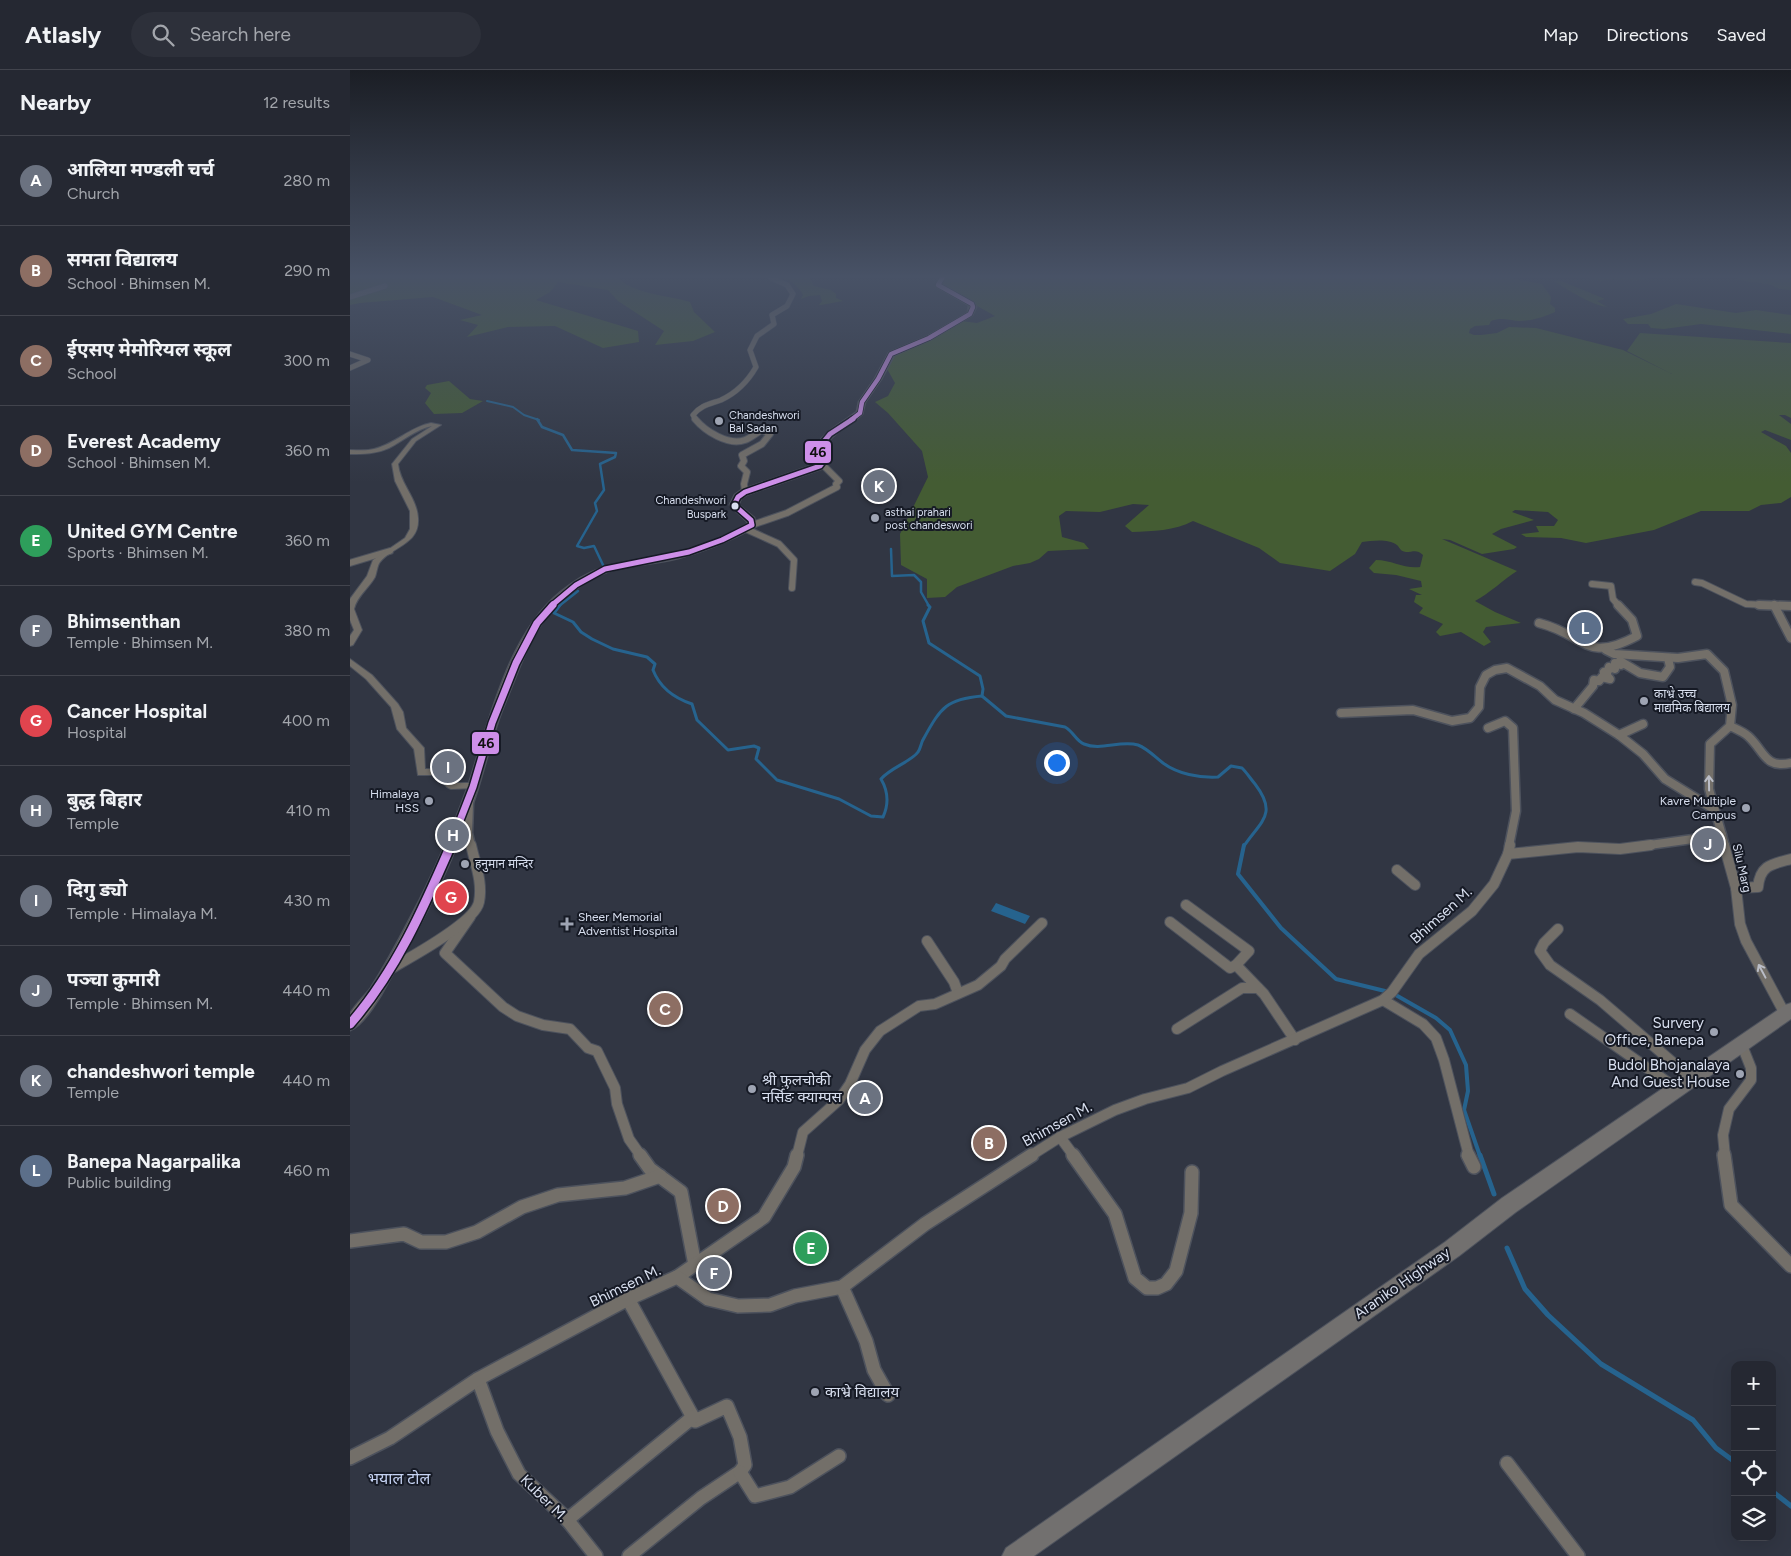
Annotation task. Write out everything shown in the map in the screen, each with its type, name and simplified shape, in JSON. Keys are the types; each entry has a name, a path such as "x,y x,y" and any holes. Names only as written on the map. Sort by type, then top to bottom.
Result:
{"highway":[{"name":"Araniko Highway","path":"1014,1556 1444,1254 1509,1205 1788,1012"}],"main road":[{"path":"350,1024 356,1011 390,969 431,890 469,799 492,723 500,708 521,649 541,618 556,600 596,574 612,567 665,559 687,553 749,527 751,520 734,505 738,497 745,492 816,468 822,464 818,452 822,442 835,429 860,412 862,402 893,353 914,344"}],"street":[{"path":"745,492 744,484 747,472 741,466 744,461 742,455 764,444 770,434 762,430 742,441 727,441 718,435 705,431 693,415 698,407 720,400 752,374 756,367 750,350 753,344"},
{"path":"350,354 368,360 350,368"},
{"path":"350,452 369,452 382,449 418,429 432,424 438,425 414,440 395,464 397,479 414,506 414,527 410,536 376,562 370,577 354,599 350,609 358,630 350,643"},
{"path":"749,527 786,513 837,487 836,484 839,481 822,464"},
{"path":"749,527 780,544 794,560 792,588"},
{"path":"350,563 390,551"},
{"path":"1695,582 1702,583 1739,602 1756,605 1791,606"},
{"path":"1592,584 1611,586 1612,599 1632,620 1637,636 1620,646 1606,650"},
{"path":"1774,605 1791,638"},
{"path":"1538,623 1564,631 1581,645 1606,650 1614,654 1668,658 1707,654 1724,671 1732,705 1730,726 1748,736 1772,763 1779,766 1791,763"},
{"path":"1574,709 1593,686 1594,680 1598,681 1602,677 1610,679 1604,672 1608,671 1609,667 1614,669 1615,663 1621,665 1620,661 1638,672 1656,678 1663,677 1670,668 1668,658"},
{"path":"350,662 368,677 395,706 402,730 419,748 421,772 446,771 448,782 451,786 473,786"},
{"path":"1341,713 1413,710 1452,721 1470,718 1479,707 1480,687 1486,675 1495,670 1507,668 1540,686 1555,700 1619,735 1643,754 1665,779 1703,800 1712,808"},
{"path":"1488,728 1505,721 1512,728 1516,811 1508,854 1578,847 1620,848 1722,834"},
{"path":"1619,735 1643,724"},
{"name":"Silu Marg","path":"1730,726 1710,744 1709,789 1712,808 1722,834 1736,888 1740,924 1746,941 1788,1012"},
{"path":"469,799 468,832 480,884 479,904 445,952 503,1007 531,1022 570,1029 588,1048 597,1052 615,1088 617,1104 629,1139 650,1169 681,1192 695,1265"},
{"name":"Bhimsen M.","path":"350,1458 390,1438 478,1379 628,1299 678,1277 708,1299 738,1306 770,1305 796,1296 842,1287 925,1224 1060,1137 1115,1110 1188,1088 1222,1071 1383,1000 1392,992 1419,954 1472,911 1494,884 1508,854"},
{"path":"1736,888 1758,887 1758,876 1762,869 1791,859"},
{"path":"1397,870 1415,885"},
{"path":"1170,922 1230,968 1236,965 1248,951 1186,905"},
{"path":"390,969 442,938 470,917"},
{"path":"678,1277 764,1218 794,1167 804,1132 839,1100 850,1084 865,1050 880,1031 919,1006 935,1004 978,985 1001,966 1005,959 1042,923"},
{"path":"1558,930 1544,943 1540,951 1550,965 1600,1000 1683,1083"},
{"path":"927,941 954,982 958,993"},
{"path":"1236,965 1258,988 1295,1040"},
{"path":"1177,1029 1242,988 1258,988"},
{"path":"1383,1000 1423,1024 1436,1038 1444,1060 1466,1146 1474,1167"},
{"path":"1570,1014 1683,1083"},
{"path":"1741,1043 1751,1068 1751,1080 1729,1110 1723,1134 1726,1176 1731,1205 1791,1266"},
{"path":"1060,1137 1114,1214 1136,1278 1147,1288 1157,1288 1166,1284 1176,1272 1190,1213 1192,1172"},
{"path":"350,1241 404,1234 421,1242 446,1242 477,1232 522,1207 558,1195 625,1188 660,1176"},
{"path":"842,1287 866,1341 874,1370 888,1395"},
{"path":"628,1299 695,1420 727,1406 740,1437 745,1465 740,1472 701,1498 629,1556"},
{"name":"Kuber M.","path":"478,1379 497,1431 519,1474 567,1520 596,1556"},
{"path":"567,1520 693,1417"},
{"path":"740,1472 755,1496 790,1487 839,1456"},
{"path":"1507,1463 1578,1556"}],"green space":[{"path":"595,344 625,344 603,348"},
{"path":"913,344 1601,344 1623,350 1672,374 1627,351 1632,344 1791,344 1791,418 1779,415 1791,424 1791,440 1765,430 1761,432 1786,446 1791,453 1791,497 1781,503 1761,505 1749,511 1701,511 1654,530 1586,543 1561,538 1526,537 1521,534 1539,532 1536,526 1554,526 1558,520 1548,512 1515,510 1512,512 1534,520 1501,529 1492,534 1517,547 1514,549 1482,554 1450,540 1442,539 1517,571 1475,601 1521,623 1486,627 1483,632 1491,642 1484,646 1461,632 1440,636 1436,632 1443,624 1419,613 1423,608 1414,602 1416,595 1422,595 1409,589 1422,587 1421,581 1396,575 1374,573 1369,568 1376,560 1409,567 1420,567 1423,555 1419,552 1404,552 1397,545 1384,541 1362,542 1355,554 1330,571 1280,563 1259,548 1193,521 1171,529 1132,532 1125,526 1149,505 1133,504 1100,512 1066,511 1059,516 1062,537 1084,543 1089,549 1048,551 1039,559 1030,563 1013,566 957,587 945,597 927,598 927,579 901,565 900,534 928,477 922,451 888,413 875,402 888,396 895,383 886,367 895,353"},
{"path":"449,381 470,399 483,401 462,413 434,414 425,403 431,393 425,388 427,385"}],"water":[{"path":"996,903 1030,916 1025,924 991,911"}],"waterway":[{"path":"487,401 513,407 524,415 537,419"},
{"path":"537,419 542,427 563,435 572,450 616,453 615,457 600,464 604,490 595,503 597,511 577,546 584,548 594,546 604,567 599,570"},
{"path":"891,549 892,576 914,575 921,582 921,592 929,606"},
{"path":"560,606 578,591"},
{"path":"560,606 554,613 573,622 581,632 592,639 613,649 647,657 655,664 653,670 664,687 679,699 692,704 697,720 728,750 754,746 759,748 756,759 777,780 839,799 871,816 883,817 885,812 887,798 881,779 918,752 935,719 946,706 961,699 982,696"},
{"path":"929,606 923,621 929,643 980,676 983,689 982,696"},
{"path":"982,696 1006,716 1065,727 1081,743 1090,746 1138,745 1169,767 1189,774 1218,777 1231,766 1242,768 1262,794 1266,810 1261,823 1244,846"},
{"path":"1244,845 1238,874 1281,928 1336,979 1389,992"},
{"path":"1394,994 1436,1018 1450,1030 1466,1065 1468,1091 1464,1110 1480,1156"},
{"path":"1480,1155 1494,1194"},
{"path":"1507,1248 1525,1289 1548,1315 1601,1364 1693,1420 1716,1448 1731,1459"},
{"path":"1776,1494 1791,1506"}],"transit line":[{"name":"46","path":"350,1024 382,980 403,944 436,879 466,806 492,723 522,649 537,623 563,595 590,576 605,569 668,558 689,552 711,545 752,525 751,520 734,505 738,497 745,492 820,466 823,462 818,452 825,439 860,413 862,402 878,379 891,354 914,344"}],"place":[{"name":"Chandeshwori Bal Sadan","path":"719,421"},
{"name":"chandeshwori temple","path":"879,486"},
{"name":"Chandeshwori Buspark","path":"735,506"},
{"name":"asthai prahari post chandeswori","path":"875,518"},
{"name":"Banepa Nagarpalika","path":"1585,628"},
{"name":"काभ्रे उच्च माद्यमिक बिद्यालय","path":"1644,701"},
{"name":"दिगु ड्यो","path":"448,767"},
{"name":"Himalaya HSS","path":"429,801"},
{"name":"Kavre Multiple Campus","path":"1746,808"},
{"name":"बुद्ध बिहार","path":"453,835"},
{"name":"पञ्चा कुमारी","path":"1708,844"},
{"name":"हनुमान मन्दिर","path":"465,864"},
{"name":"Cancer Hospital","path":"451,897"},
{"name":"Sheer Memorial Adventist Hospital","path":"567,924"},
{"name":"ईएसए मेमोरियल स्कूल","path":"665,1009"},
{"name":"Survery Office, Banepa","path":"1714,1032"},
{"name":"Budol Bhojanalaya And Guest House","path":"1740,1074"},
{"name":"श्री फुलचोकी नर्सिङ क्याम्पस","path":"752,1089"},
{"name":"आलिया मण्डली चर्च","path":"865,1098"},
{"name":"समता विद्यालय","path":"989,1143"},
{"name":"Everest Academy","path":"723,1206"},
{"name":"United GYM Centre","path":"811,1248"},
{"name":"Bhimsenthan","path":"714,1273"},
{"name":"काभ्रे विद्यालय","path":"815,1392"}],"district":[{"name":"भयाल टोल","path":"399,1478"}]}
